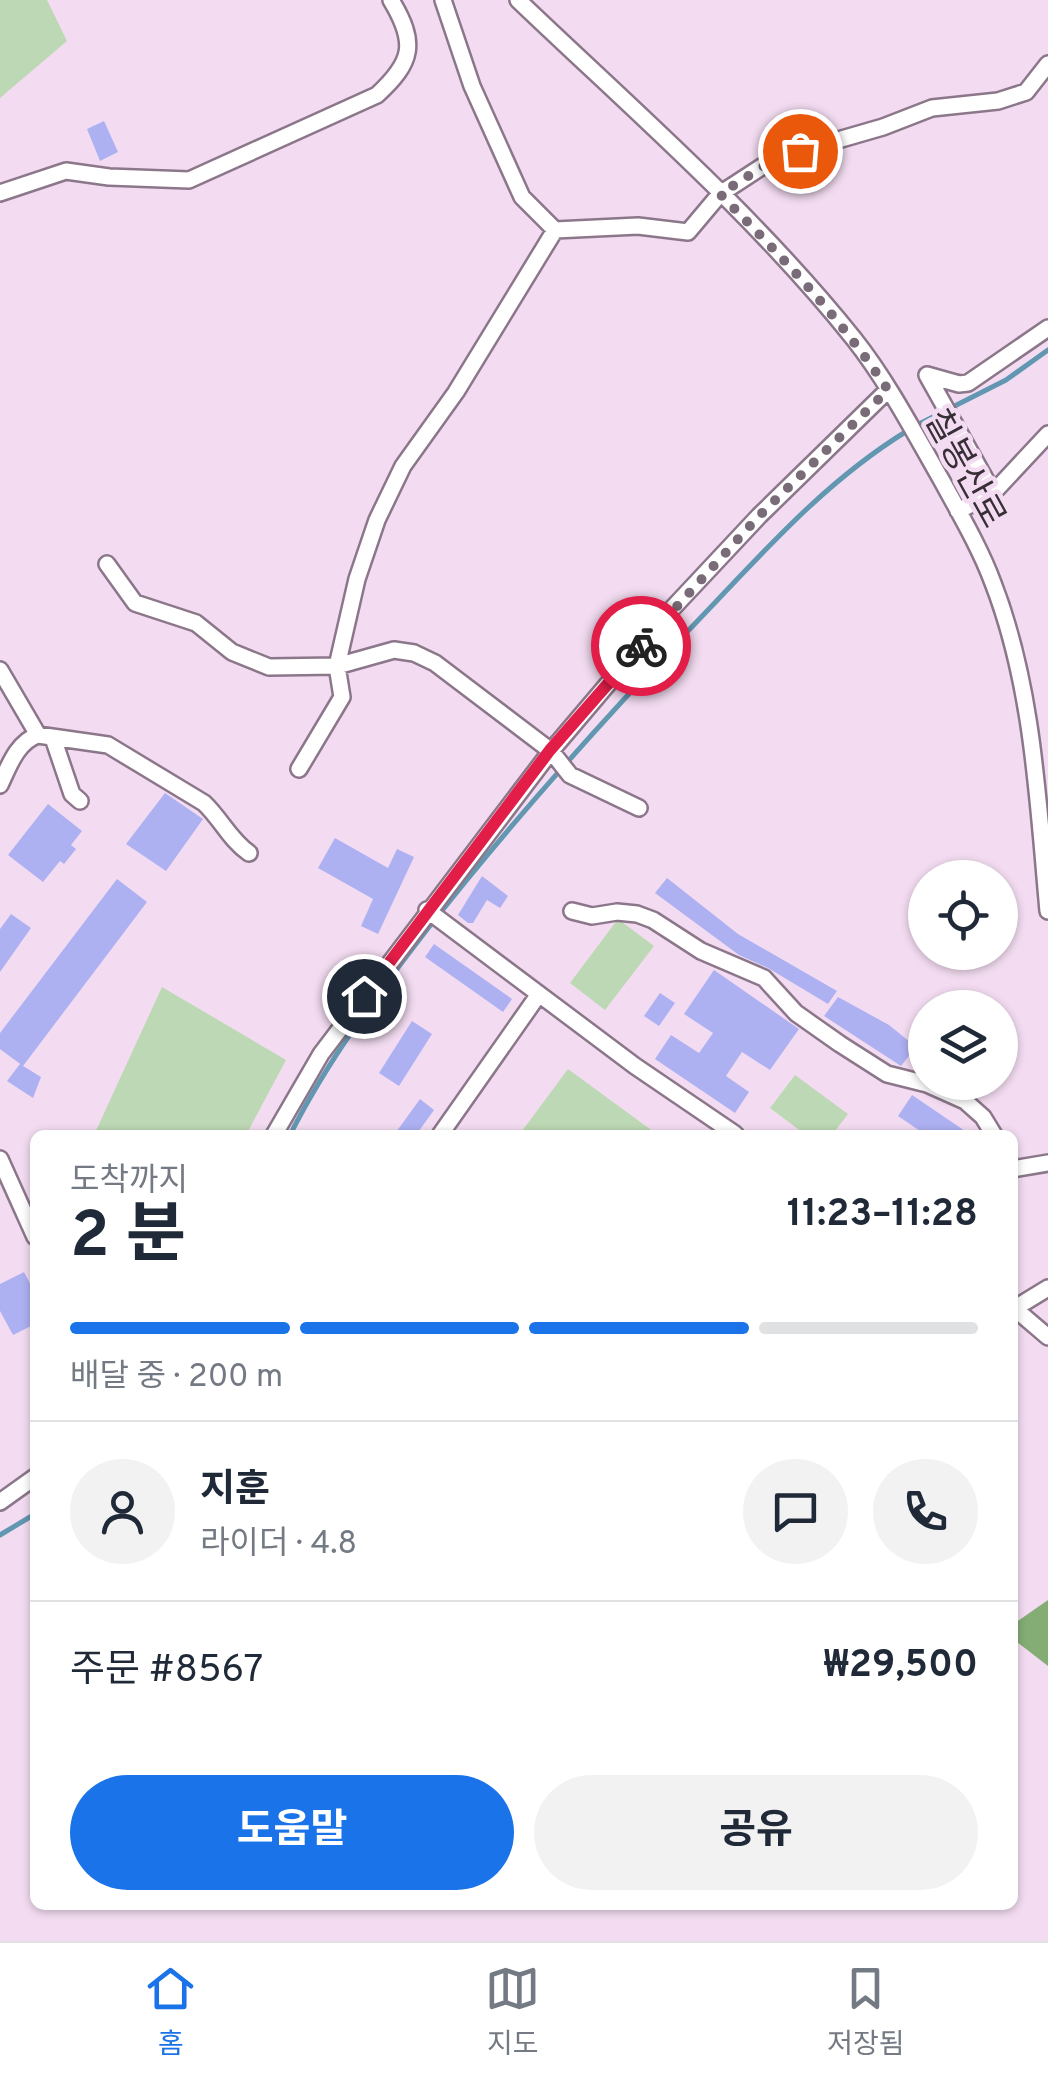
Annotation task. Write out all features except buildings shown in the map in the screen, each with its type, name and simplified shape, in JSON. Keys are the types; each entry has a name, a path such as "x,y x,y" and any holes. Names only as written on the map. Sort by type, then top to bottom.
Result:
{"street":[{"path":"0,193 66,171 189,180 377,95 400,74 408,52 408,35 391,0"},
{"path":"442,0 472,86 522,197 555,230 638,226 688,232 720,194 764,166 932,108 998,102 1026,92 1048,64"},
{"name":"칠봉산로","path":"518,0 720,194 809,286 857,342 925,452 993,582 1016,658 1036,780 1048,911"},
{"path":"299,768 342,697 337,666 357,579 377,520 404,466 456,392 555,230"},
{"path":"993,493 927,375 968,383 1048,328"},
{"path":"277,1130 321,1054 427,910 670,612 759,516 888,390"},
{"path":"958,511 993,493 1048,434"},
{"path":"107,564 135,602 196,623 232,652 270,666 337,666 394,650 414,653 466,684 553,755 570,775 639,808"},
{"path":"0,670 46,736 72,794 80,802"},
{"path":"0,785 23,743 46,736 108,745 188,791 216,814 236,844 249,853"},
{"path":"427,910 635,1066 729,1130"},
{"path":"572,911 592,916 637,914 653,920 701,952 764,978 796,1012 840,1044 887,1074 927,1084 965,1101 991,1130"},
{"path":"444,1130 539,994"},
{"path":"0,1159 30,1226"},
{"path":"1018,1168 1048,1163"},
{"path":"1018,1306 1048,1288"},
{"path":"1018,1313 1048,1337"},
{"path":"0,1502 30,1481"}],"green space":[{"path":"0,0 47,0 67,41 0,98"},
{"path":"618,919 654,946 605,1010 570,983"},
{"path":"162,987 286,1060 249,1130 96,1130"},
{"path":"568,1069 651,1130 523,1130"},
{"path":"795,1075 848,1114 836,1130 799,1130 770,1108"},
{"path":"1048,1600 1048,1666 1018,1643 1018,1621"}],"waterway":[{"path":"917,425 1006,380 1048,350"},
{"path":"293,1130 337,1054 391,977 553,778 789,526 845,475 907,431"},
{"path":"0,1535 30,1517"}],"way so far":[{"path":"641,646 759,516 888,390 857,342 809,286 720,194 764,166 800,151"}],"route":[{"path":"364,996 550,750 641,646"}]}
